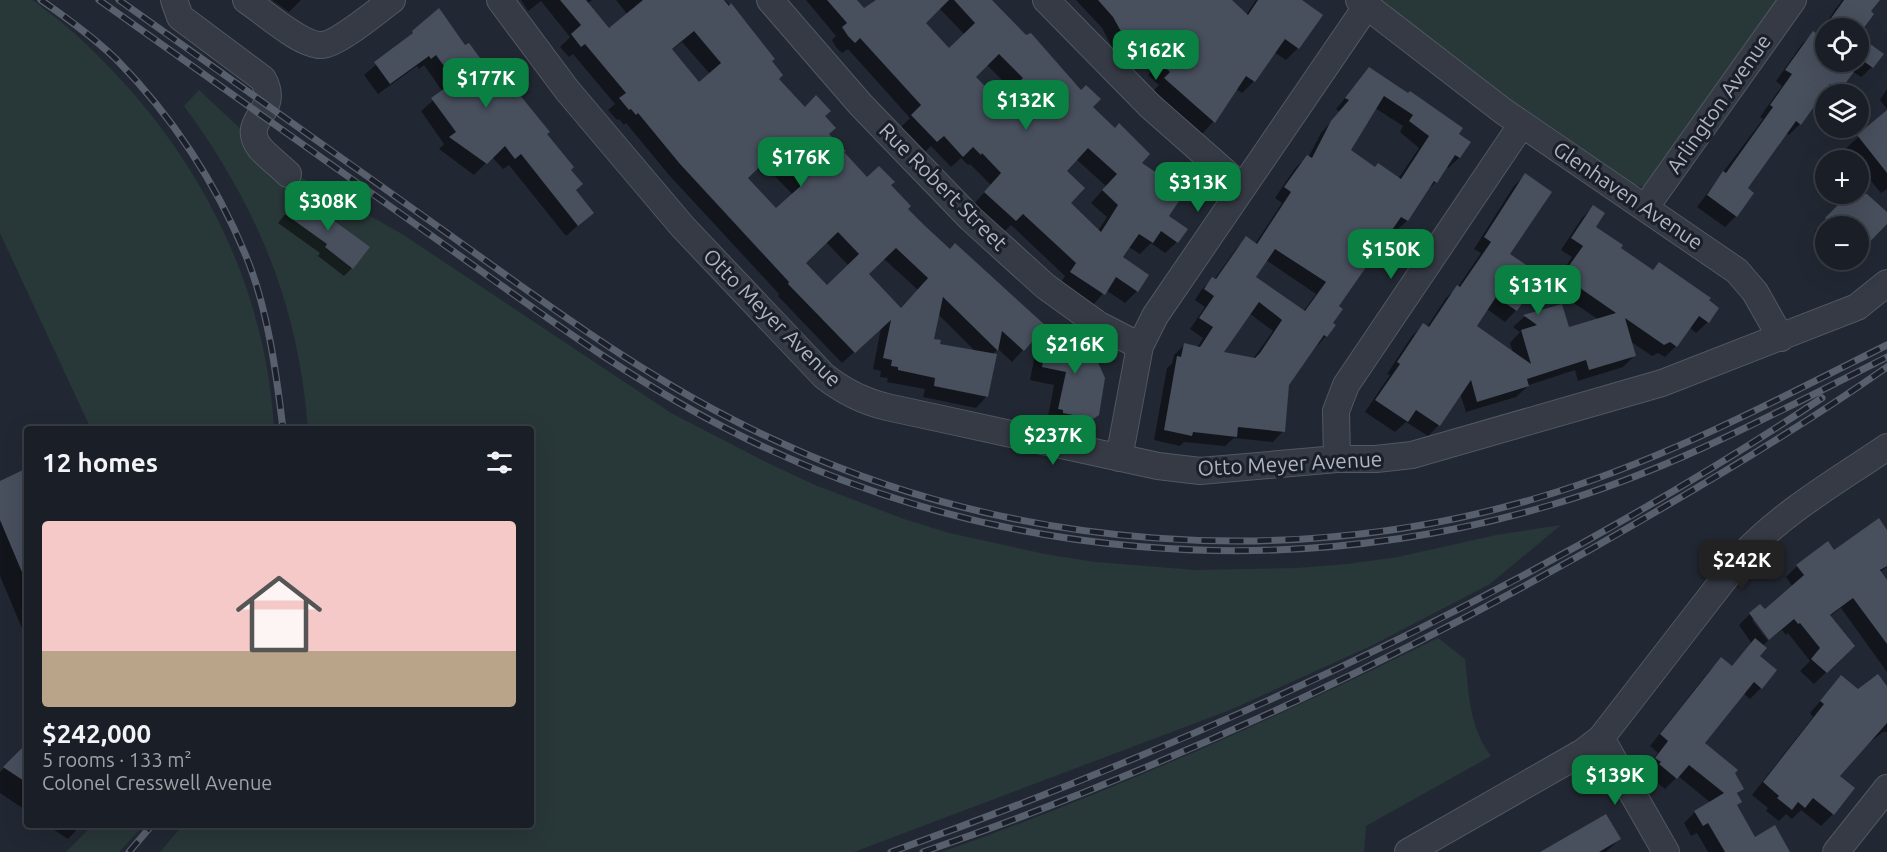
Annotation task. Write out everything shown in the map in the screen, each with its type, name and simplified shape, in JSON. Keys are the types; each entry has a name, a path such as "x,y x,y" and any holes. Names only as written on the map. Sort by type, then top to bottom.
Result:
{"street":[{"path":"174,0 180,17 263,79 269,98 254,127 254,136 260,147 288,174"},
{"path":"246,0 308,42 322,45 335,40 392,0"},
{"name":"Otto Meyer Avenue","path":"500,0 567,90 682,226 824,376 838,387 861,399 887,407 1158,466 1200,471 1337,459 1376,459 1412,455 1662,383 1780,338"},
{"name":"Rue Robert Street","path":"770,0 861,105 969,218 1045,286 1099,325 1140,346"},
{"path":"1046,0 1150,106 1242,186"},
{"name":"Arlington Avenue","path":"1645,208 1793,0"},
{"path":"1119,458 1140,346 1155,316 1363,3"},
{"name":"Glenhaven Avenue","path":"1363,3 1522,124 1731,266 1755,292 1780,338"},
{"path":"1337,459 1336,411 1346,385 1522,124"},
{"path":"1780,338 1857,307 1887,283"},
{"path":"1408,852 1583,752 1600,738 1754,543 1785,516 1887,447"},
{"path":"1600,738 1663,851"},
{"path":"1836,852 1887,788"}],"shaded area":[{"path":"0,0 32,0 81,40 137,98 169,139 198,182 222,228 242,276 258,326 268,377 274,426 90,426 0,233"},
{"path":"1379,0 1782,0 1644,187 1630,184 1509,101"},
{"path":"199,90 279,165 402,234 671,413 815,485 904,519 949,533 1045,554 1095,562 1196,570 1297,568 1347,564 1398,557 1496,535 1561,525 1490,584 1373,645 1230,710 854,852 160,852 180,828 534,828 534,426 308,426 295,341 270,258 233,181 184,106"},
{"path":"1438,638 1465,659 1474,722 1491,756 1366,826 1364,852 942,852 1131,779 1316,697"},
{"path":"90,828 141,828 119,852 66,852"}],"building":[{"path":"560,0 586,0 609,28 643,0 724,0 729,6 731,3 775,59 772,61 783,75 779,79 805,107 816,95 831,111 825,116 836,128 829,134 867,177 879,166 895,182 891,185 911,206 908,209 924,225 950,249 955,243 1046,326 1024,351 1002,331 998,351 943,297 934,339 941,340 940,344 997,354 988,397 934,386 935,378 898,370 898,367 891,366 892,360 883,358 891,320 855,353 788,284 789,282 680,164 638,113 636,115 631,109 629,110 619,98 626,93 585,44 581,47 571,34 581,25","holes":["694,31 721,63 699,82 672,49","769,158 775,165 781,160 804,183 776,208 748,178","838,232 859,254 827,285 806,263","896,248 928,278 901,308 869,274"]},
{"path":"827,0 857,0 864,8 876,0 949,0 926,23 949,48 975,23 954,0 992,0 1026,35 1031,33 1081,90 1086,85 1101,99 1093,107 1115,128 1119,123 1150,154 1142,163 1185,192 1169,216 1188,229 1178,243 1161,231 1153,243 1139,234 1123,257 1149,275 1138,292 1116,277 1105,295 1070,272 1076,263 1023,214 1016,221 984,192 1001,173 973,147 963,157 944,136 937,142 911,115 921,105 860,38 855,43 848,36 842,27 847,23","holes":["999,54 1023,78 1019,82 1022,85 1002,104 976,77","1088,148 1117,174 1102,190 1118,205 1101,232 1071,203 1085,188 1067,171"]},
{"path":"1098,0 1232,0 1248,15 1258,0 1302,0 1323,15 1299,49 1285,39 1255,82 1246,76 1215,123 1164,78 1170,72 1159,62 1161,59 1157,53 1137,34 1131,40 1123,35 1113,17"},
{"path":"1844,0 1880,0 1871,11 1874,14 1869,21 1869,18 1831,18"},
{"path":"439,8 465,45 469,43 483,62 487,58 507,85 510,83 550,132 547,134 574,167 571,170 583,184 576,190 594,213 578,226 521,154 515,159 505,146 487,164 449,137 456,132 431,98 455,81 436,55 431,59 429,56 390,84 374,62 413,33 412,31"},
{"path":"1813,31 1815,32 1815,72 1854,72 1845,84 1815,84 1815,105 1801,125 1796,121 1748,188 1754,193 1737,217 1707,195 1723,171 1726,173 1773,107 1770,105 1792,74 1785,70"},
{"path":"1869,43 1884,54 1873,68 1869,65"},
{"path":"1369,67 1408,93 1410,91 1463,128 1459,134 1471,142 1460,158 1455,155 1437,183 1434,181 1408,221 1401,217 1339,306 1343,309 1333,323 1336,325 1327,337 1324,335 1289,385 1285,432 1238,427 1237,437 1193,432 1192,436 1164,430 1177,356 1181,357 1184,343 1200,347 1213,327 1199,318 1214,296 1204,289 1212,277 1216,279 1246,236 1257,244 1291,192 1284,187 1307,155 1312,158 1331,121 1349,100 1345,98","holes":["1384,96 1413,115 1409,121 1429,136 1401,179 1378,163 1375,167 1351,150","1275,249 1326,282 1305,311 1256,277","1259,302 1282,320 1255,358 1224,352"]},
{"path":"1887,110 1887,173 1859,138 1869,138 1869,125"},
{"path":"1525,173 1552,192 1510,254 1541,275 1517,311 1496,297 1477,326 1531,364 1521,330 1537,325 1523,315 1562,304 1569,327 1616,313 1577,286 1575,290 1559,280 1583,246 1571,238 1593,205 1605,213 1596,227 1623,245 1621,248 1653,270 1659,262 1711,298 1709,300 1719,308 1709,323 1699,316 1677,347 1670,342 1664,345 1625,318 1636,356 1589,370 1586,360 1527,379 1529,386 1477,402 1471,380 1440,426 1416,410 1408,422 1375,400 1400,364 1397,362 1423,323 1429,327 1457,285 1460,287 1491,242 1484,237"},
{"path":"299,195 370,247 353,269 325,247 327,244 285,214"},
{"path":"1869,196 1887,212 1887,224 1869,243 1869,216 1827,216 1839,204 1869,204"},
{"path":"1050,325 1065,328 1063,338 1096,358 1105,378 1099,415 1093,419 1063,413 1063,410 1058,409 1066,372 1042,367"},
{"path":"24,469 24,577 0,520 0,481"},
{"path":"1879,518 1887,530 1887,566 1880,570 1887,580 1887,644 1853,598 1830,615 1855,646 1827,673 1811,659 1820,648 1794,619 1769,640 1749,613 1760,604 1765,609 1804,575 1796,565 1828,541 1834,550"},
{"path":"1755,638 1767,648 1760,656 1777,670 1762,689 1754,682 1705,743 1738,770 1735,773 1744,789 1737,793 1742,802 1737,805 1755,837 1775,825 1790,852 1725,852 1708,823 1703,826 1694,811 1724,793 1689,765 1677,779 1655,758 1668,741 1660,734 1721,657 1732,666"},
{"path":"1878,674 1887,686 1887,723 1840,776 1855,788 1834,815 1813,798 1805,808 1798,802 1792,810 1763,782 1824,704 1820,701 1841,675 1858,689"},
{"path":"24,746 24,781 3,767"},
{"path":"1606,814 1621,839 1599,852 1540,852"}],"railway":[{"path":"41,0 98,43 136,81 190,151 221,202 246,256 266,319 283,426"},
{"path":"99,0 548,319 623,369 699,414 739,435 835,477 934,510 1035,533 1139,546 1243,551 1347,545 1450,530 1551,505 1638,475 1722,439 1887,357"},
{"path":"119,0 567,318 691,397 779,442 868,478 961,507 1056,526 1153,538 1250,541 1348,535 1443,521 1537,498 1628,467 1715,429 1887,345"},
{"path":"923,852 1111,782 1204,743 1387,657 1566,563 1682,497 1800,425 1887,367"},
{"path":"891,852 1133,759 1252,708 1370,653 1486,595 1600,533 1712,468 1822,398"},
{"path":"129,852 149,828"}]}
